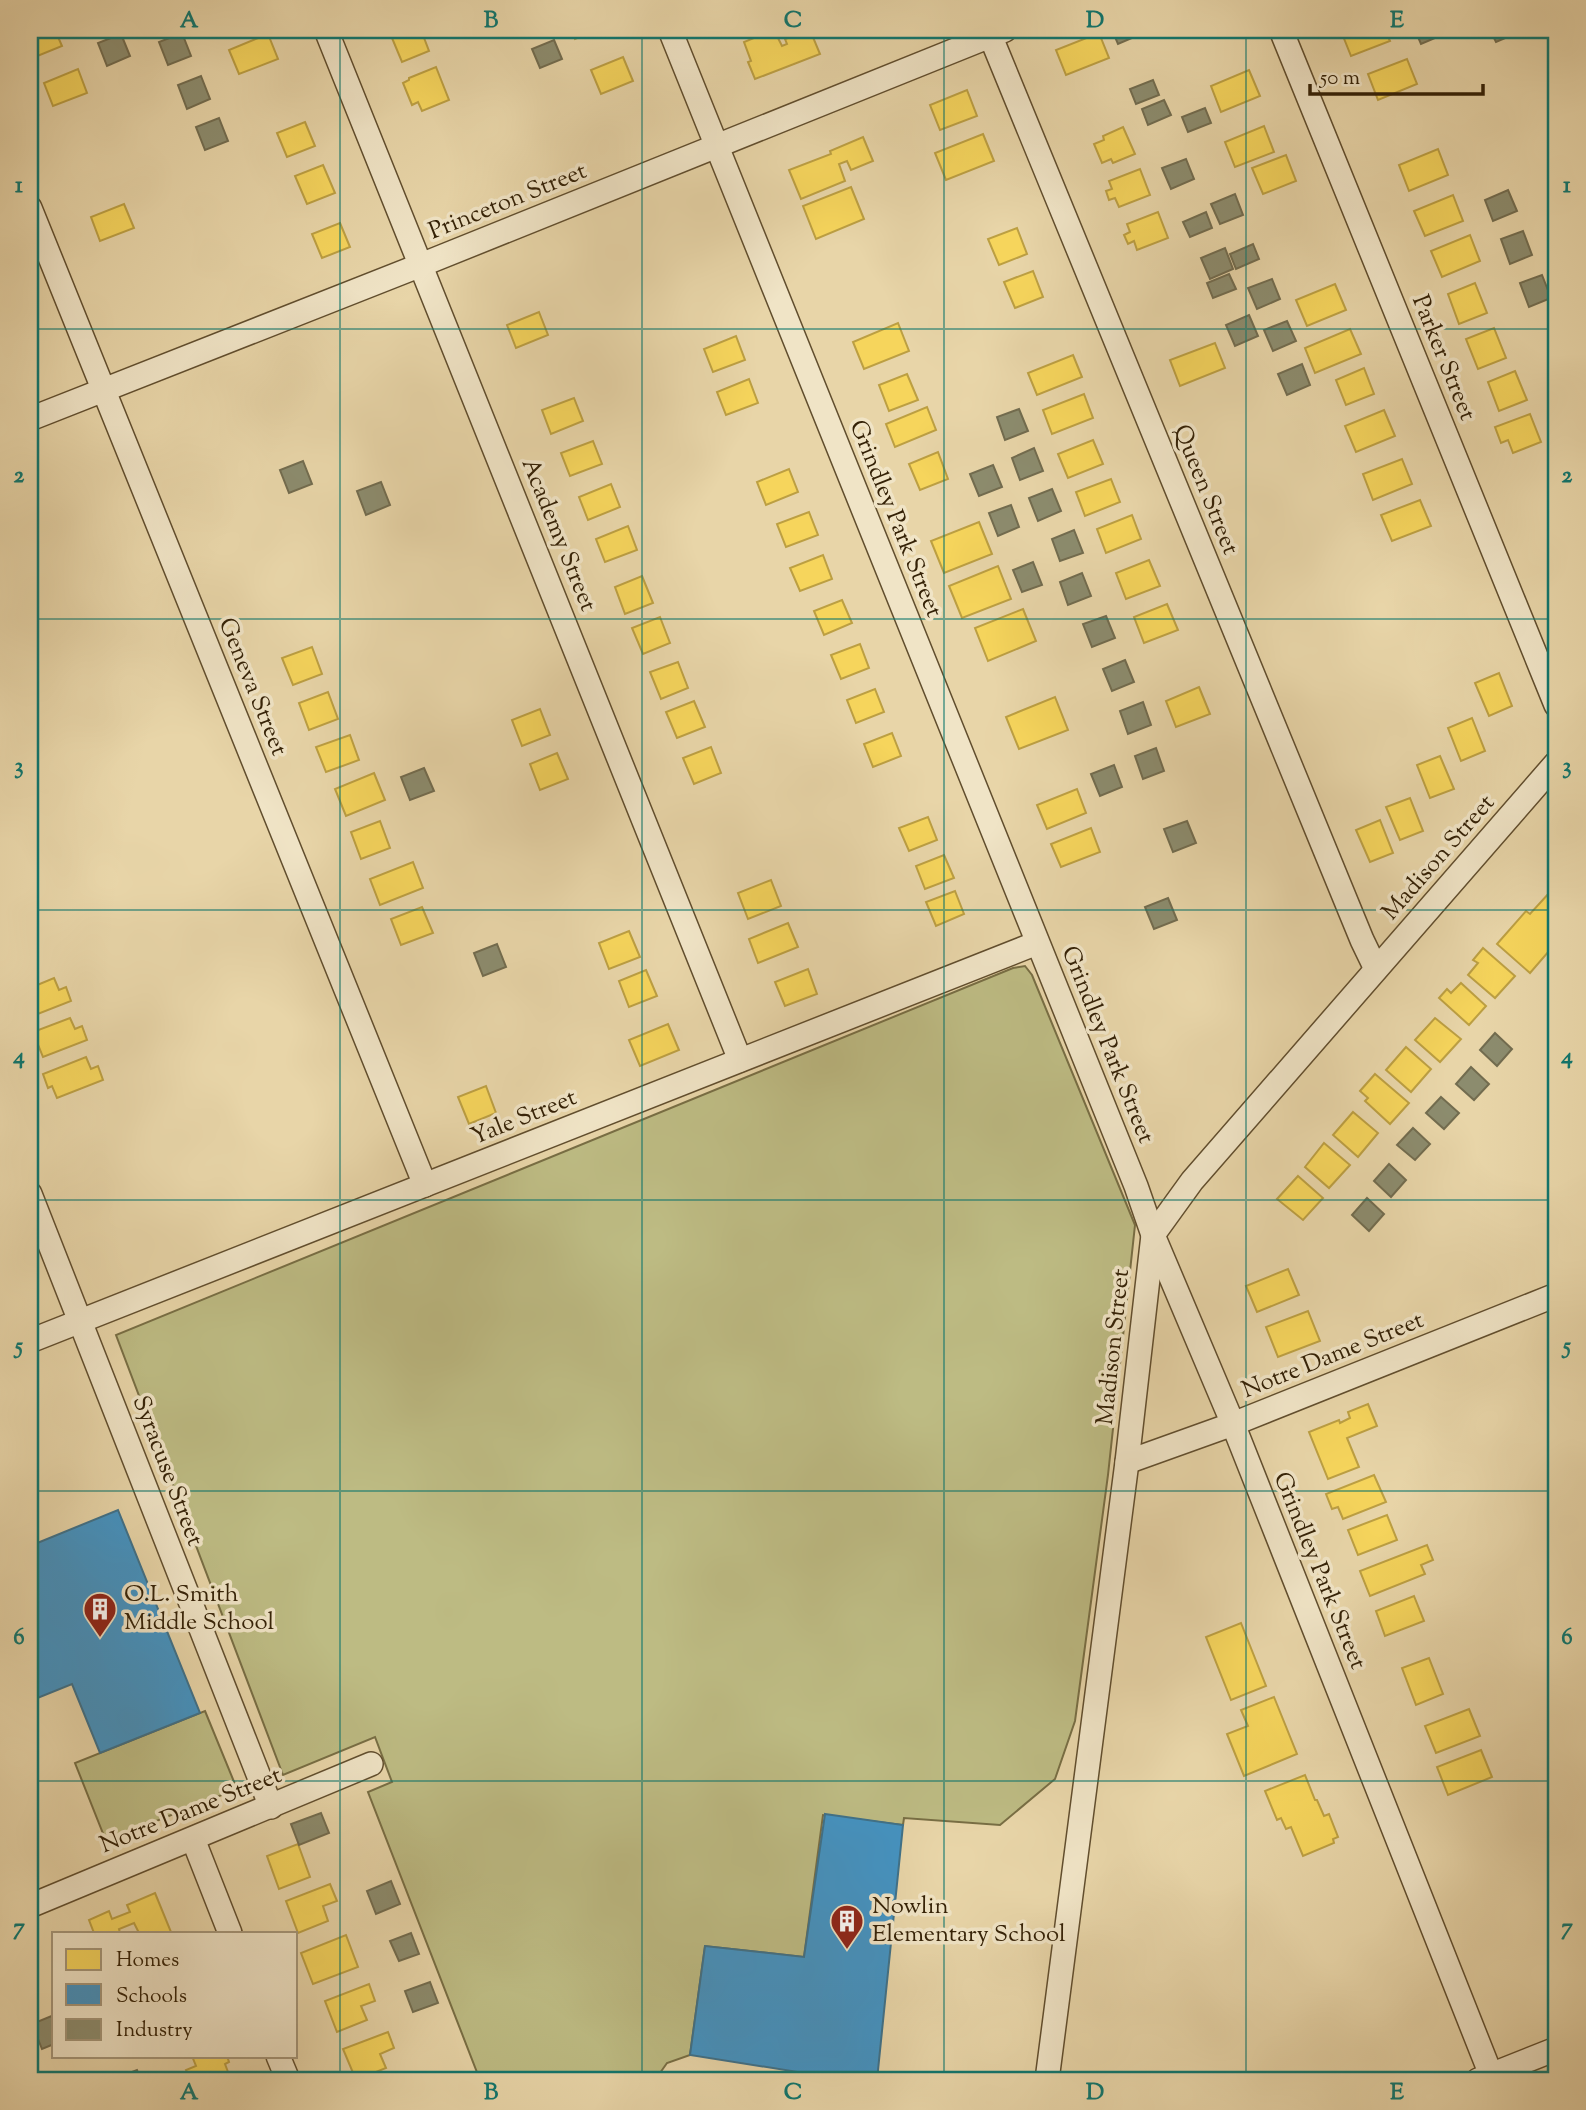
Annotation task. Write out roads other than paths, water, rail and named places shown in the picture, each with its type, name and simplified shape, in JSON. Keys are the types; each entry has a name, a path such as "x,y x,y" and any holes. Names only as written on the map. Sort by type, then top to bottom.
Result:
{"street":[{"name":"Academy Street","path":"326,30 740,1060"},
{"name":"Grindley Park Street","path":"670,30 1136,1186 1153,1235 1233,1424 1488,2078"},
{"name":"Parker Street","path":"1281,30 1556,705"},
{"name":"Princeton Street","path":"30,419 421,265 994,32"},
{"name":"Queen Street","path":"994,32 1376,969"},
{"name":"Geneva Street","path":"30,208 425,1185"},
{"name":"Madison Street","path":"1047,2080 1127,1462 1153,1235 1192,1181 1556,763"},
{"name":"Yale Street","path":"30,1342 1037,943"},
{"name":"Syracuse Street","path":"30,1194 271,1807"},
{"name":"Notre Dame Street","path":"1127,1462 1233,1424 1556,1295"},
{"name":"Notre Dame Street","path":"30,1906 371,1764"},
{"path":"192,1839 230,1932"},
{"path":"1488,2078 1556,2049"},
{"path":"279,2058 288,2080"}],"place":[{"name":"O.L. Smith Middle School","path":"100,1639"},
{"name":"Nowlin Elementary School","path":"847,1951"}]}
